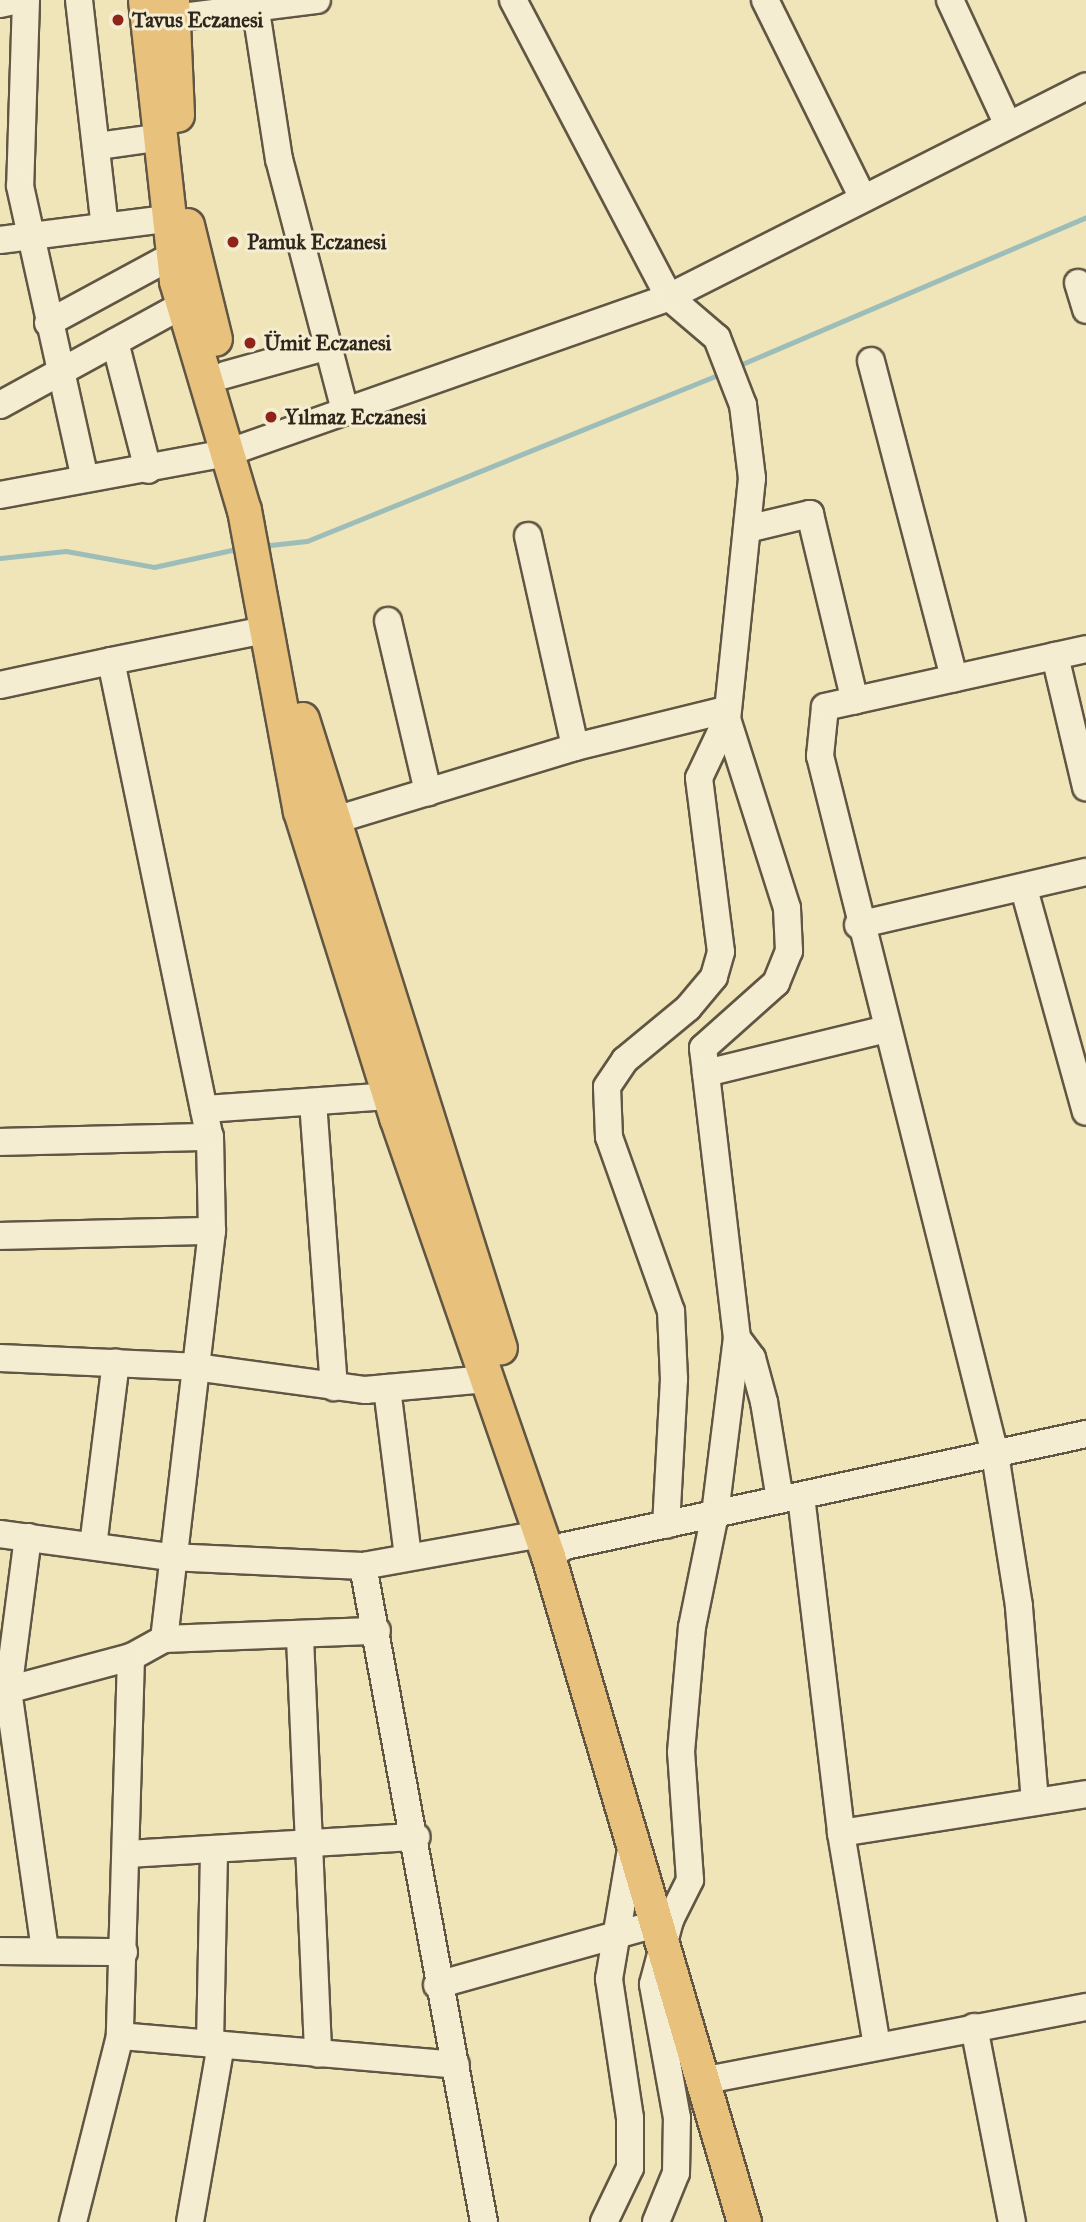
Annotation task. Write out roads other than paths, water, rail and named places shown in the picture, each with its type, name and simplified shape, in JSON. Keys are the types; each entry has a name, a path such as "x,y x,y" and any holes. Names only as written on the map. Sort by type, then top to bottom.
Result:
{"main road":[{"path":"145,0 156,138 172,256 183,304 235,449 251,507 273,629 300,811 403,1092 551,1546 662,1933"},
{"path":"173,9 187,225 225,375 235,449"},
{"path":"273,629 332,821 403,1092 487,1379 551,1546 632,1848 710,2079 763,2222"},
{"path":"710,2079 744,2222"}],"street":[{"path":"0,4 19,0"},
{"path":"26,0 9,151 85,478"},
{"path":"79,0 98,146 105,227"},
{"path":"173,9 256,11 290,2 317,0"},
{"path":"513,0 669,296 717,338 729,370 752,478 726,714 699,778 720,952 714,976 688,1008 625,1060 607,1087 609,1137 671,1311 674,1379 666,1525"},
{"path":"765,0 863,198"},
{"path":"950,0 1008,125"},
{"path":"256,11 279,159 325,346 345,410"},
{"path":"0,495 85,478 148,470 235,449 669,296 1086,86"},
{"path":"98,146 156,138"},
{"path":"0,240 167,219"},
{"path":"48,323 172,256"},
{"path":"1078,283 1086,310"},
{"path":"0,405 183,304"},
{"path":"114,342 148,470"},
{"path":"225,375 325,346"},
{"path":"871,361 954,678"},
{"path":"747,529 810,514 855,701"},
{"path":"528,536 575,747"},
{"path":"388,621 428,792"},
{"path":"0,685 273,629"},
{"path":"1035,1802 1019,1606 995,1454 858,925 820,756 825,707 1086,649"},
{"path":"1055,656 1086,787"},
{"path":"111,661 210,1137 212,1231 170,1558 164,1639"},
{"path":"332,821 575,747 726,714"},
{"path":"656,2222 676,2173 677,2132 653,1984 662,1933 690,1880 681,1752 692,1627 715,1514 737,1339 703,1048 776,983 789,951 787,908 726,714"},
{"path":"858,925 1024,889 1086,872"},
{"path":"1024,889 1086,1112"},
{"path":"706,1073 887,1029"},
{"path":"204,1110 403,1092"},
{"path":"313,1102 334,1387"},
{"path":"0,1142 210,1137"},
{"path":"0,1236 212,1231"},
{"path":"737,1339 752,1358 791,1498 841,1833 877,2045"},
{"path":"0,1358 195,1367 334,1387 387,1388 487,1379"},
{"path":"93,1546 116,1362"},
{"path":"387,1388 408,1558"},
{"path":"0,1534 170,1558 363,1566 408,1558 551,1546 666,1525 1086,1434"},
{"path":"28,1537 4,1691 45,1949"},
{"path":"363,1566 416,1837 437,1985 456,2064 484,2222"},
{"path":"4,1691 131,1657 164,1639 300,1638 377,1631"},
{"path":"300,1638 318,2054"},
{"path":"73,2222 120,2036 128,1854 131,1657"},
{"path":"841,1833 1086,1794"},
{"path":"128,1854 307,1846 416,1837"},
{"path":"604,2222 630,2168 629,2118 609,1979 620,1937 632,1848"},
{"path":"190,2222 216,2045 214,1851"},
{"path":"437,1985 620,1937 662,1933"},
{"path":"0,1951 45,1949 124,1952"},
{"path":"710,2079 1086,2007"},
{"path":"974,2028 1012,2222"},
{"path":"120,2036 456,2064"}],"waterway":[{"path":"735,367 1086,217"},
{"path":"261,546 307,541 723,373"},
{"path":"0,558 66,551 154,567 241,548"}],"place":[{"name":"Tavus Eczanesi","path":"118,20"},
{"name":"Pamuk Eczanesi","path":"233,242"},
{"name":"Ümit Eczanesi","path":"250,343"},
{"name":"Yılmaz Eczanesi","path":"271,417"}]}
